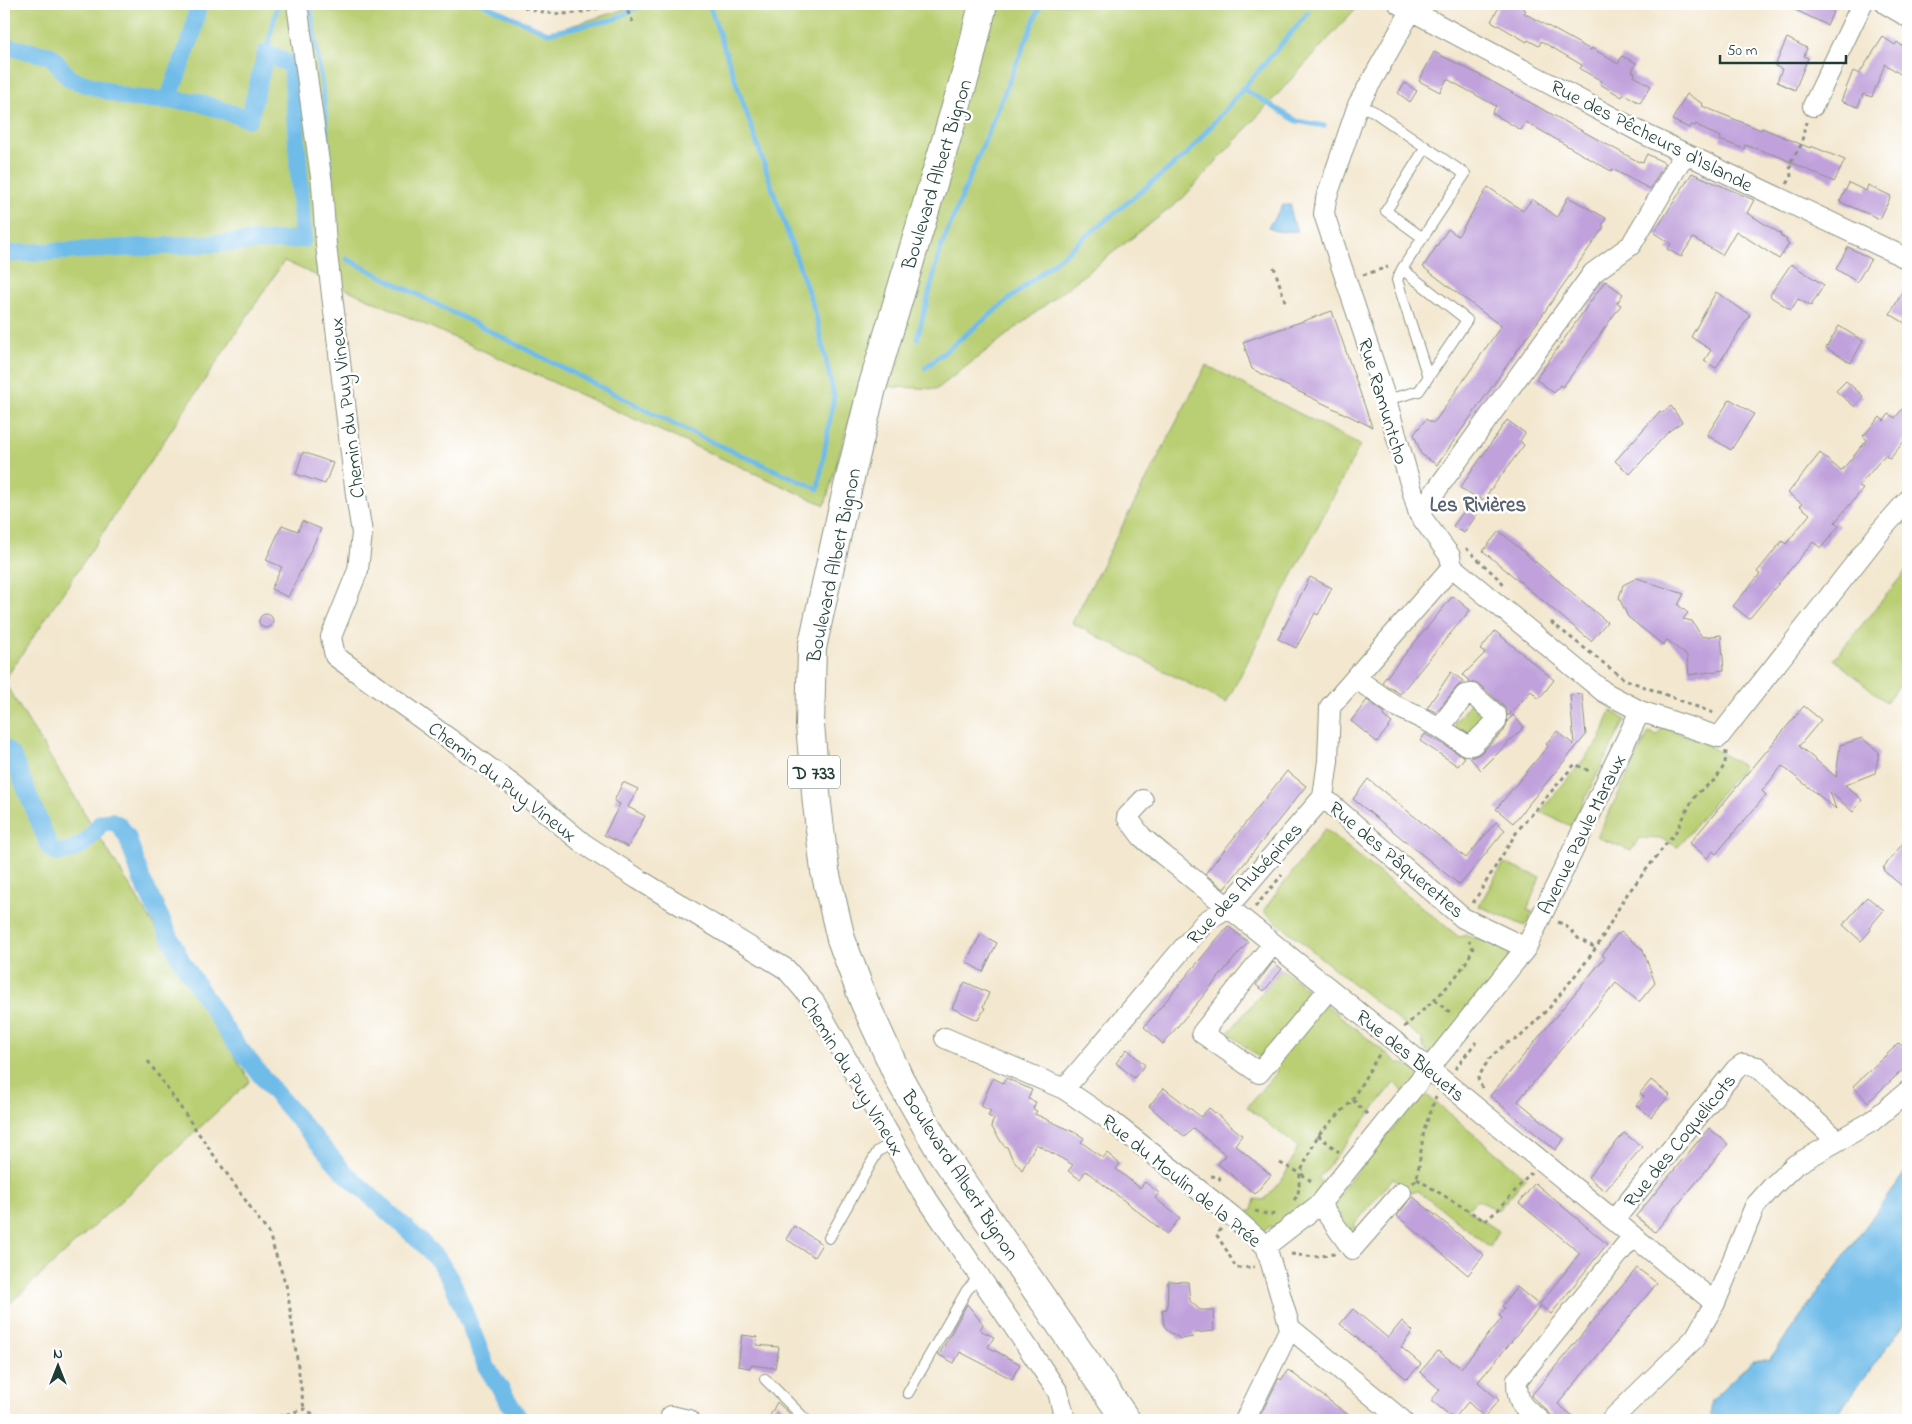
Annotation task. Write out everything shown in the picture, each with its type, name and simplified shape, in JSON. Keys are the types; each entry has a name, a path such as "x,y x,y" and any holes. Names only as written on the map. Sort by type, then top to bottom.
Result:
{"main road":[{"name":"Boulevard Albert Bignon","path":"983,4 969,63 872,388 842,511 812,648 810,725 821,842 825,871 841,939 864,1001 900,1080 940,1150 1126,1420"},
{"name":"Boulevard Albert Bignon","path":"969,63 993,4"}],"street":[{"name":"Chemin du Puy Vineux","path":"297,4 322,184 326,245 362,533 358,570 331,637 335,656 513,785 584,844 786,969 815,1004 917,1184 1058,1392 1065,1420"},
{"path":"1814,106 1862,4"},
{"path":"1886,4 1908,17"},
{"name":"Rue Ramuntcho","path":"1405,7 1358,105 1326,199 1324,214 1386,400 1419,514 1450,556 1452,567 1604,692 1640,711"},
{"name":"Rue des Pêcheurs d'Islande","path":"1405,7 1636,130 1908,260"},
{"path":"1419,514 1593,273 1631,246 1685,154"},
{"path":"1640,711 1720,737 1883,528 1908,500"},
{"path":"1323,796 1328,761 1330,707 1452,567"},
{"path":"1355,678 1394,705 1440,728"},
{"name":"Avenue Paule Maraux","path":"1266,1246 1324,1199 1526,948 1640,711"},
{"name":"Rue des Aubépines","path":"1064,1089 1206,921 1227,908 1323,796"},
{"name":"Rue des Pâquerettes","path":"1323,796 1463,918 1526,948"},
{"name":"Rue des Bleuets","path":"1143,800 1128,817 1142,837 1329,989 1427,1072 1541,1161 1715,1304"},
{"path":"1273,944 1202,1032 1259,1073 1329,989"},
{"name":"Rue du Moulin de la Prée","path":"945,1038 1064,1089 1111,1121 1232,1216 1266,1246 1290,1328"},
{"name":"Rue des Coquelicots","path":"1614,1220 1736,1069 1744,1064 1758,1067 1836,1140"},
{"path":"1611,1420 1695,1338 1715,1304 1755,1206 1795,1165 1836,1140 1871,1122 1908,1091"},
{"path":"1324,1199 1352,1249 1401,1193"},
{"path":"1540,1420 1521,1404 1517,1395 1517,1380 1633,1236"},
{"path":"1245,1420 1290,1328 1402,1420"}],"lane":[{"path":"1358,105 1373,111 1465,174 1397,280 1428,377"},
{"path":"1423,238 1386,211 1426,147"},
{"path":"1386,400 1419,391 1467,320 1405,265"},
{"path":"829,1238 878,1150 893,1143"},
{"path":"908,1394 967,1290 980,1277"},
{"path":"765,1379 806,1420"}],"path":[{"path":"517,4 544,13 569,13 592,11 609,4"},
{"path":"624,4 633,22"},
{"path":"1778,198 1791,178 1790,163 1801,145 1806,120 1805,112 1814,106"},
{"path":"1360,276 1405,265"},
{"path":"1274,267 1286,304"},
{"path":"1485,1094 1478,1078 1489,1059 1505,1044 1519,1038 1550,1007 1596,948 1625,897 1677,830 1693,799 1699,792 1716,780 1725,764 1726,750 1720,737"},
{"path":"1254,909 1283,873"},
{"path":"1552,919 1565,925 1579,939 1596,948"},
{"path":"1374,1044 1382,1051"},
{"path":"148,1061 269,1234 287,1288 304,1409"},
{"path":"1401,1193 1417,1179 1424,1130 1439,1088 1427,1072"},
{"path":"1318,1135 1353,1163"},
{"path":"1417,1179 1485,1221 1498,1210 1541,1161"},
{"path":"1280,1163 1300,1173 1324,1199"},
{"path":"1232,1216 1216,1234 1236,1268 1256,1266"},
{"path":"1291,1254 1314,1257 1352,1249"},
{"path":"272,1420 304,1409 324,1420"}],"green space":[{"path":"4,4 479,4 548,33 641,4 1359,5 1182,199 937,389 859,385 825,505 284,261 4,681"},
{"path":"1206,365 1360,445 1226,703 1072,623"},
{"path":"1905,572 1908,575 1908,674 1886,702 1834,659"},
{"path":"4,682 250,1081 4,1309"},
{"path":"1470,703 1485,718 1485,722 1471,736 1461,732 1454,724"},
{"path":"1611,710 1625,720 1571,826 1540,812 1600,740"},
{"path":"1663,727 1704,743 1743,766 1678,847 1662,839 1639,838 1631,851 1597,837 1649,732 1657,735"},
{"path":"1325,829 1459,937 1467,935 1510,950 1505,974 1437,1059 1423,1048 1422,1039 1263,911"},
{"path":"1503,863 1540,877 1527,910 1533,912 1525,926 1479,906"},
{"path":"1282,969 1398,1063 1409,1066 1424,1075 1408,1096 1394,1083 1318,1179 1332,1189 1281,1235 1271,1226 1263,1231 1241,1215 1252,1210 1255,1199 1264,1200 1284,1177 1298,1147 1247,1107 1277,1071 1228,1033"},
{"path":"1423,1092 1526,1178 1498,1210 1477,1200 1467,1210 1499,1231 1490,1247 1418,1191 1401,1193 1402,1183 1393,1178 1354,1225 1363,1237 1354,1236 1331,1203"}],"water":[{"path":"1283,205 1291,205 1291,217 1298,231 1278,231 1268,227"},
{"path":"1908,1168 1908,1319 1833,1420 1711,1420 1711,1400 1753,1360 1769,1360"}],"building":[{"path":"1501,4 1515,4 1526,10 1524,13 1591,50 1592,48 1618,64 1622,56 1636,63 1632,71 1635,73 1634,76 1651,86 1640,103 1624,94 1622,97 1600,84 1602,81 1580,69 1582,65 1541,41 1539,46 1528,40 1527,42 1491,21"},
{"path":"1783,4 1837,4 1827,25"},
{"path":"1883,37 1895,45 1897,42 1908,50 1908,79 1885,64 1872,97 1863,94 1858,107 1841,101 1853,71 1859,74"},
{"path":"1787,38 1807,48 1804,56 1808,58 1795,90 1777,82 1782,69 1775,66"},
{"path":"1434,52 1639,162 1643,162 1647,154 1665,163 1650,189 1612,169 1611,171 1526,122 1521,130 1492,113 1496,106 1447,79 1440,92 1419,81"},
{"path":"1405,83 1417,91 1410,102 1398,93"},
{"path":"1687,94 1703,104 1702,106 1761,130 1762,128 1845,160 1834,182 1780,157 1745,145 1744,149 1720,140 1721,137 1696,124 1695,126 1691,125 1689,128 1672,120"},
{"path":"1692,173 1754,200 1747,213 1781,234 1789,244 1779,259 1736,231 1722,255 1693,238 1681,257 1667,249 1671,244 1654,233"},
{"path":"1849,183 1866,191 1868,185 1891,196 1880,219 1840,202"},
{"path":"1488,187 1523,211 1532,199 1557,217 1568,197 1606,218 1602,226 1604,227 1437,465 1421,454 1414,434 1426,419 1432,423 1436,420 1501,326 1423,267 1448,229 1458,236"},
{"path":"1848,247 1871,259 1857,282 1836,269"},
{"path":"1791,264 1824,285 1811,306 1798,299 1791,310 1770,295"},
{"path":"1605,281 1623,294 1617,303 1621,305 1563,387 1560,385 1554,393 1536,379"},
{"path":"1908,282 1908,325 1890,314"},
{"path":"1716,292 1750,315 1716,368 1704,361 1711,350 1691,337"},
{"path":"1332,311 1372,427 1252,369 1243,342"},
{"path":"1839,326 1863,341 1851,363 1826,348"},
{"path":"1846,381 1863,396 1855,407 1836,391"},
{"path":"1730,399 1754,414 1731,450 1707,435"},
{"path":"1908,402 1908,436 1890,459 1885,455 1859,486 1863,489 1835,522 1839,526 1821,548 1813,542 1749,619 1733,606 1760,574 1757,572 1782,541 1786,544 1810,514 1800,506 1802,504 1788,493 1820,453 1841,471 1867,440 1863,436 1880,417 1884,421 1889,414 1895,418"},
{"path":"1671,406 1682,422 1669,431 1630,474 1615,461 1660,411 1662,413"},
{"path":"1507,420 1525,433 1520,441 1524,445 1483,500 1460,488"},
{"path":"303,452 333,463 325,484 296,474"},
{"path":"1472,500 1482,507 1464,533 1453,526"},
{"path":"302,521 321,529 288,597 271,589 282,567 266,560 282,525 298,531"},
{"path":"1499,531 1607,622 1591,641 1483,551"},
{"path":"1310,577 1332,588 1318,615 1315,613 1296,648 1278,639"},
{"path":"1637,578 1684,594 1678,605 1688,613 1683,619 1692,621 1702,637 1721,635 1724,670 1689,675 1687,656 1667,640 1663,645 1628,617 1619,598 1623,585"},
{"path":"1453,596 1470,610 1400,694 1382,682"},
{"path":"266,614 271,616 273,621 271,626 266,628 261,626 259,621 261,616"},
{"path":"1495,631 1554,680 1539,699 1531,691 1508,716 1504,706 1480,685 1470,682 1463,675 1485,653 1480,650"},
{"path":"1451,672 1463,681 1436,712 1427,708"},
{"path":"1582,694 1586,735 1513,823 1496,809 1548,746 1546,744 1557,731 1574,745 1570,695"},
{"path":"1367,700 1385,713 1383,716 1392,723 1377,742 1351,721"},
{"path":"1804,706 1821,720 1799,746 1836,777 1840,745 1862,738 1879,752 1875,773 1845,785 1862,800 1853,812 1830,792 1836,809 1782,766 1762,791 1766,795 1716,854 1713,851 1707,858 1690,843"},
{"path":"1513,715 1524,727 1481,770 1470,758 1480,754 1504,731 1508,720"},
{"path":"1425,734 1465,757 1458,766 1420,741"},
{"path":"1287,771 1306,786 1224,889 1205,874"},
{"path":"1368,779 1466,858 1496,822 1505,830 1460,885 1353,799"},
{"path":"623,782 638,789 628,807 645,816 628,847 604,835 620,804 614,801"},
{"path":"1908,837 1908,891 1883,868"},
{"path":"1867,897 1884,910 1861,941 1843,925"},
{"path":"1228,926 1248,942 1163,1044 1144,1027"},
{"path":"1621,932 1643,950 1655,983 1639,1002 1616,983 1518,1101 1564,1139 1555,1150 1490,1096 1605,957 1602,955 1617,934"},
{"path":"981,934 997,943 983,972 966,962"},
{"path":"1273,962 1282,969 1264,991 1256,985"},
{"path":"965,982 989,993 983,1007 985,1008 978,1020 952,1008"},
{"path":"1899,1043 1908,1052 1908,1065 1868,1102 1853,1086"},
{"path":"1127,1049 1145,1065 1134,1078 1116,1063"},
{"path":"993,1078 1003,1083 1006,1078 1032,1090 1028,1099 1036,1102 1033,1109 1037,1111 1035,1114 1078,1134 1084,1138 1081,1142 1103,1158 1107,1153 1120,1164 1116,1169 1140,1188 1145,1182 1159,1193 1155,1198 1180,1218 1167,1234 1086,1171 1080,1179 1068,1171 1073,1165 1036,1144 1022,1170 991,1126 994,1119 988,1116 991,1111 981,1106"},
{"path":"1651,1080 1670,1095 1651,1117 1636,1105 1644,1096 1640,1093"},
{"path":"1164,1088 1201,1117 1209,1108 1242,1135 1235,1145 1271,1175 1255,1194 1218,1164 1226,1155 1193,1128 1185,1137 1149,1106"},
{"path":"1709,1128 1728,1144 1655,1232 1636,1216"},
{"path":"1624,1133 1642,1147 1605,1191 1588,1177"},
{"path":"1535,1183 1607,1244 1551,1314 1541,1306 1478,1382 1499,1400 1484,1417 1468,1402 1454,1419 1431,1400 1440,1390 1420,1372 1438,1351 1461,1368 1502,1318 1499,1316 1505,1308 1502,1306 1517,1287 1539,1305 1580,1253 1519,1203"},
{"path":"1412,1196 1484,1255 1468,1275 1397,1216"},
{"path":"794,1226 822,1244 814,1257 786,1239"},
{"path":"1637,1268 1657,1283 1558,1404 1578,1420 1557,1420 1531,1396"},
{"path":"1168,1281 1188,1282 1190,1301 1200,1310 1213,1310 1214,1331 1194,1333 1193,1337 1181,1339 1168,1331 1164,1325 1162,1310 1167,1309"},
{"path":"967,1304 983,1324 980,1330 994,1337 988,1347 1020,1364 1012,1379 960,1352 954,1363 939,1355"},
{"path":"1353,1309 1388,1338 1402,1321 1413,1331 1401,1347 1421,1364 1407,1379 1340,1324"},
{"path":"742,1335 757,1337 756,1345 779,1347 775,1368 751,1365 750,1368 738,1366"},
{"path":"1288,1370 1355,1420 1258,1420 1279,1378 1281,1380"},
{"path":"777,1402 790,1414 787,1420 768,1420"}],"waterway":[{"path":"168,100 193,32 198,4"},
{"path":"266,53 278,4"},
{"path":"310,4 324,100 331,179"},
{"path":"483,4 548,33 615,19 644,4"},
{"path":"347,259 694,434 818,489 834,396 815,312 709,4"},
{"path":"917,339 941,247 1041,4"},
{"path":"925,368 1188,153 1308,13"},
{"path":"4,46 51,56 70,79 129,98 197,102 249,119 266,53 292,65 303,239 4,254"},
{"path":"1242,88 1297,121 1324,126"},
{"path":"333,205 334,218"},
{"path":"4,748 12,755 50,848 57,853 71,850 83,844 101,823 111,821 119,825 127,836 142,880 181,960 229,1035 271,1088 343,1171 420,1241 439,1261 454,1286 486,1366 520,1420"}],"district":[{"name":"Les Rivières","path":"1478,504"}]}
